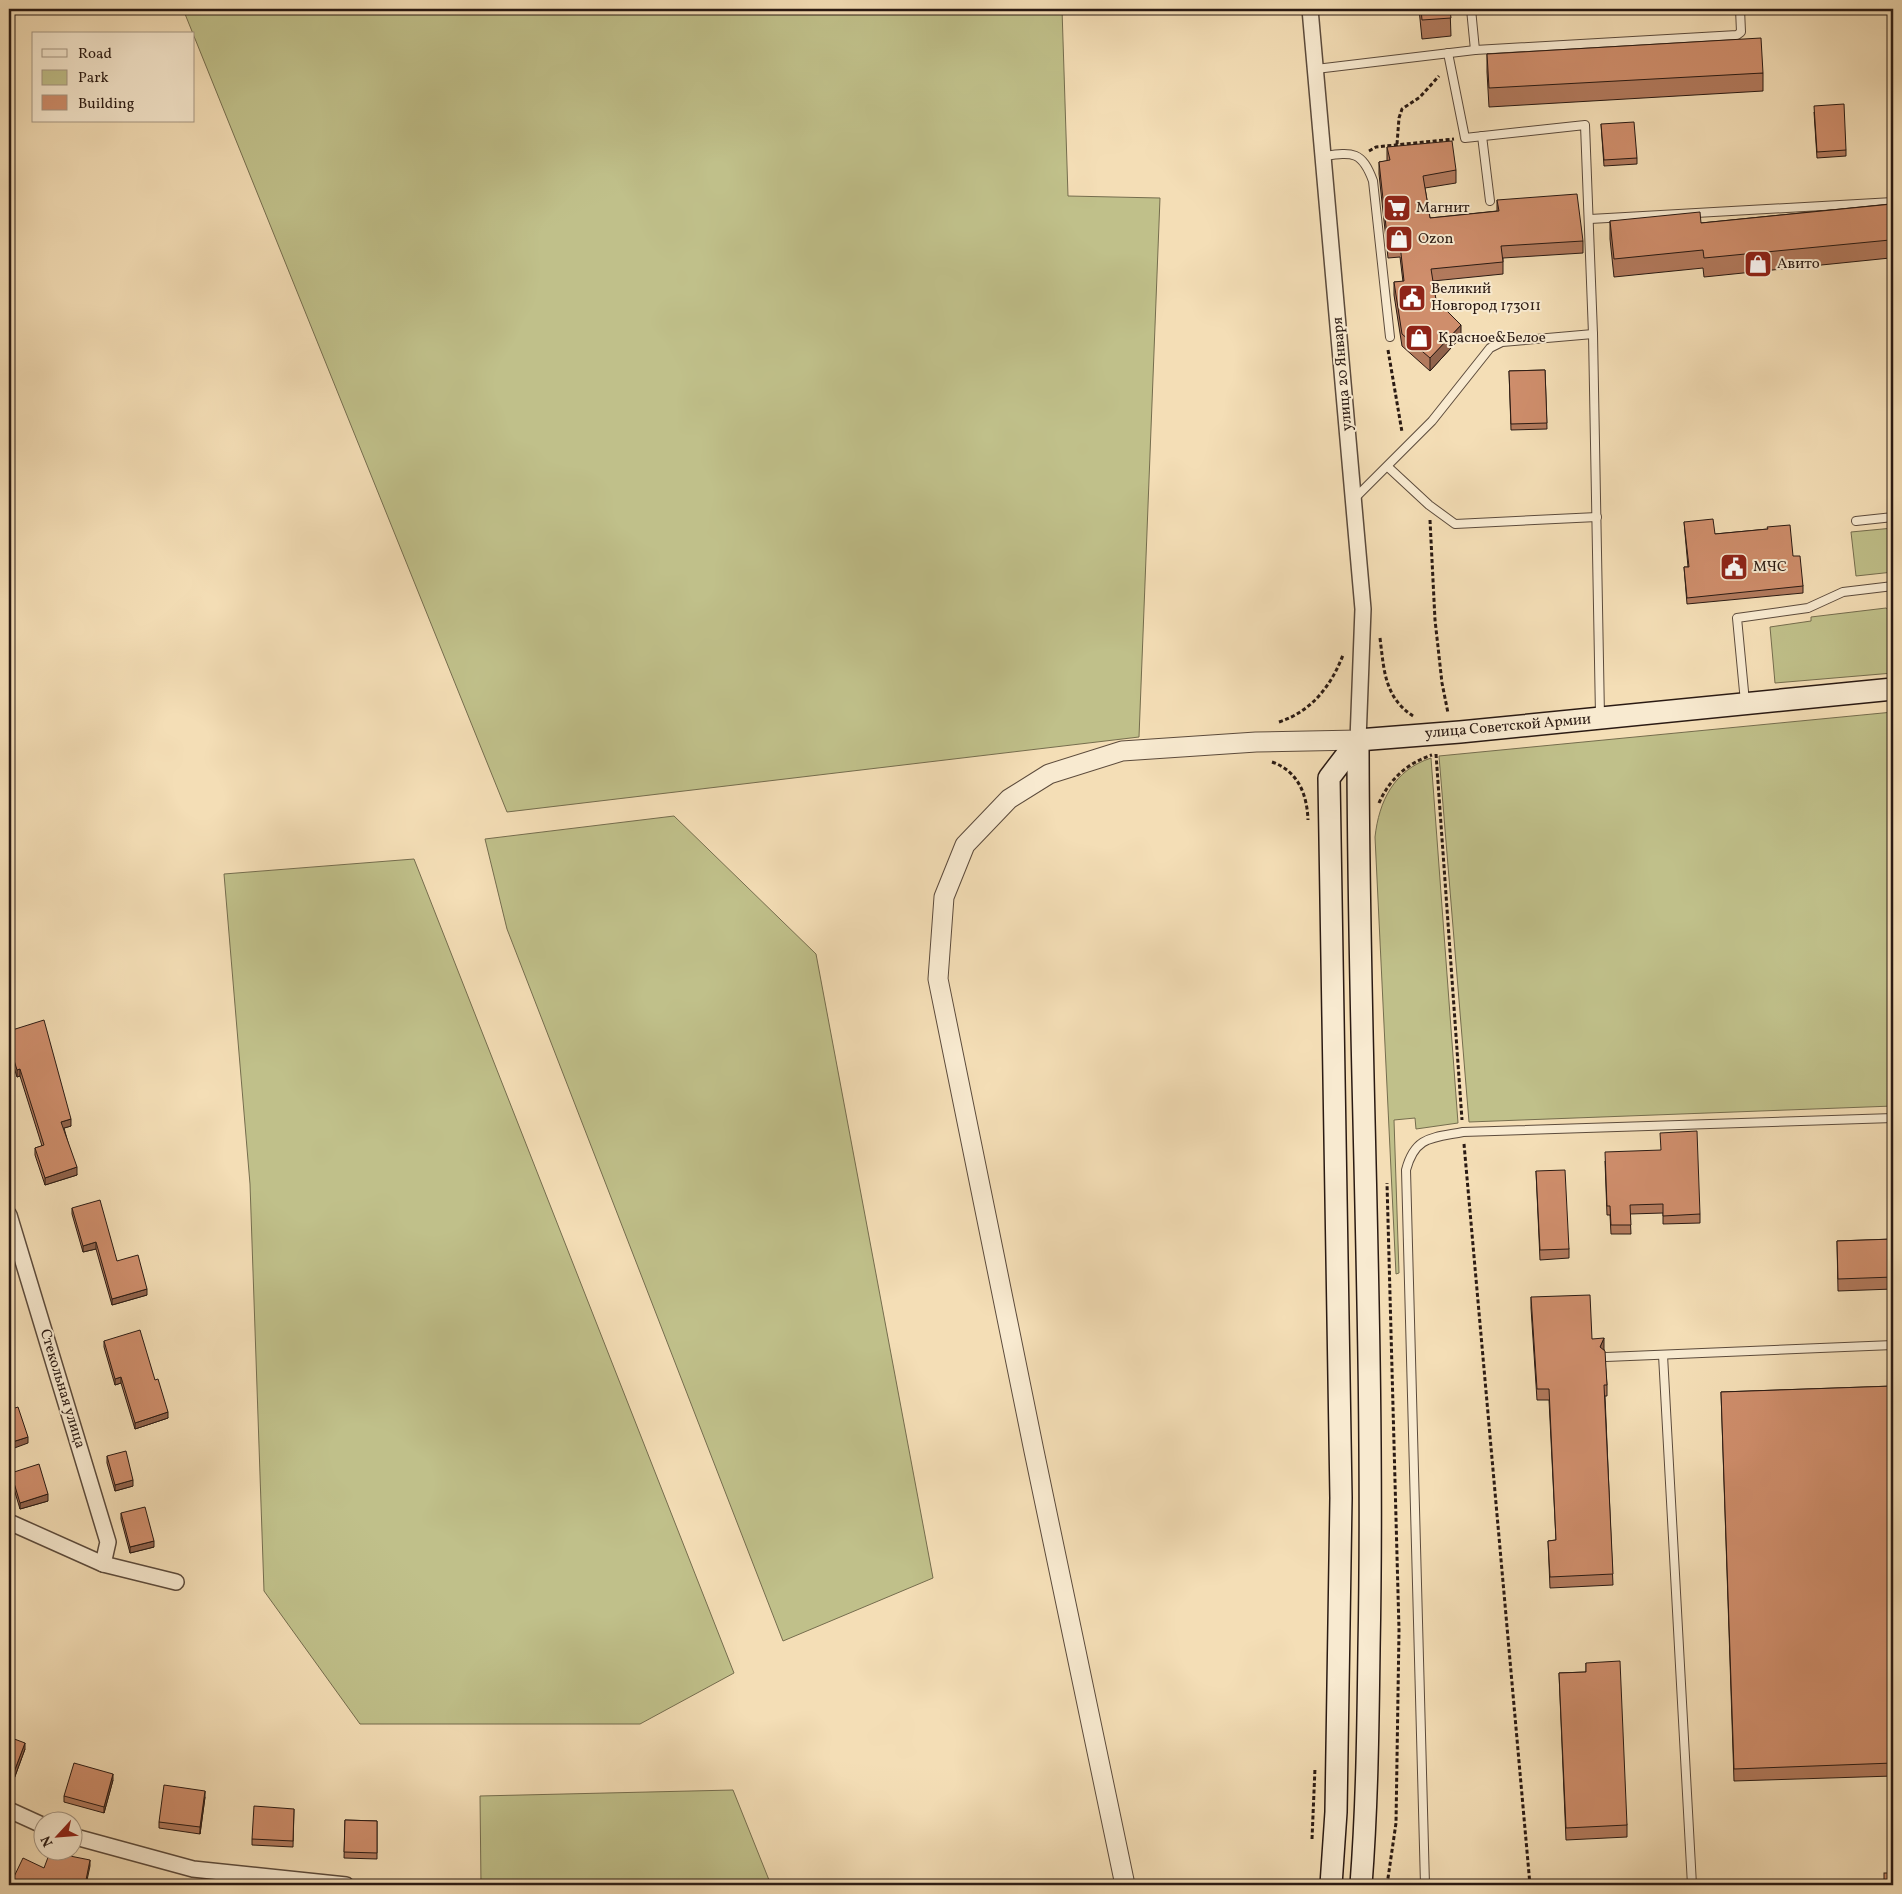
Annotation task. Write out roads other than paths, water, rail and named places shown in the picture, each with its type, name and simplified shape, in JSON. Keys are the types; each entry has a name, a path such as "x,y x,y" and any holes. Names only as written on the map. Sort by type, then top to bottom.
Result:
{"main road":[{"name":"улица Советской Армии","path":"1358,740 1893,689"},
{"path":"1331,1885 1336,1803 1340,1498 1329,778 1358,740"},
{"path":"1358,740 1358,866 1372,1510 1366,1810 1361,1885"}],"street":[{"name":"улица 20 Января","path":"1310,9 1363,609 1358,740"},
{"name":"улица Советской Армии","path":"1125,1885 938,979 944,897 965,844 1009,799 1049,774 1122,751 1256,742 1358,740"},
{"name":"Стекольная улица","path":"9,1215 108,1542 103,1564"},
{"path":"9,1522 103,1564 176,1582"},
{"path":"9,1810 32,1820"},
{"path":"82,1839 193,1869 346,1885"}],"lane":[{"path":"1472,9 1475,50"},
{"path":"1316,69 1475,50 1737,35 1741,32 1740,9"},
{"path":"1448,53 1465,138 1585,124 1593,334 1600,718"},
{"path":"1482,136 1490,201"},
{"path":"1324,156 1350,152 1361,158 1368,167 1373,181 1390,337"},
{"path":"1590,218 1893,202"},
{"path":"1354,499 1432,421 1490,348 1502,342 1593,334"},
{"path":"1388,466 1429,505 1455,524 1597,517"},
{"path":"1856,521 1893,517"},
{"path":"1745,704 1736,618 1808,608 1844,592 1893,586"},
{"path":"1425,1885 1406,1170 1410,1156 1417,1144 1428,1139 1463,1132 1893,1118"},
{"path":"1606,1357 1893,1344"},
{"path":"1663,1354 1692,1885"}],"place":[{"name":"Магнит","path":"1397,208"},
{"name":"Ozon","path":"1399,239"},
{"name":"Авито","path":"1758,264"},
{"name":"Великий Новгород 173011","path":"1412,298"},
{"name":"Красное&Белое","path":"1419,338"},
{"name":"МЧС","path":"1734,567"}]}
